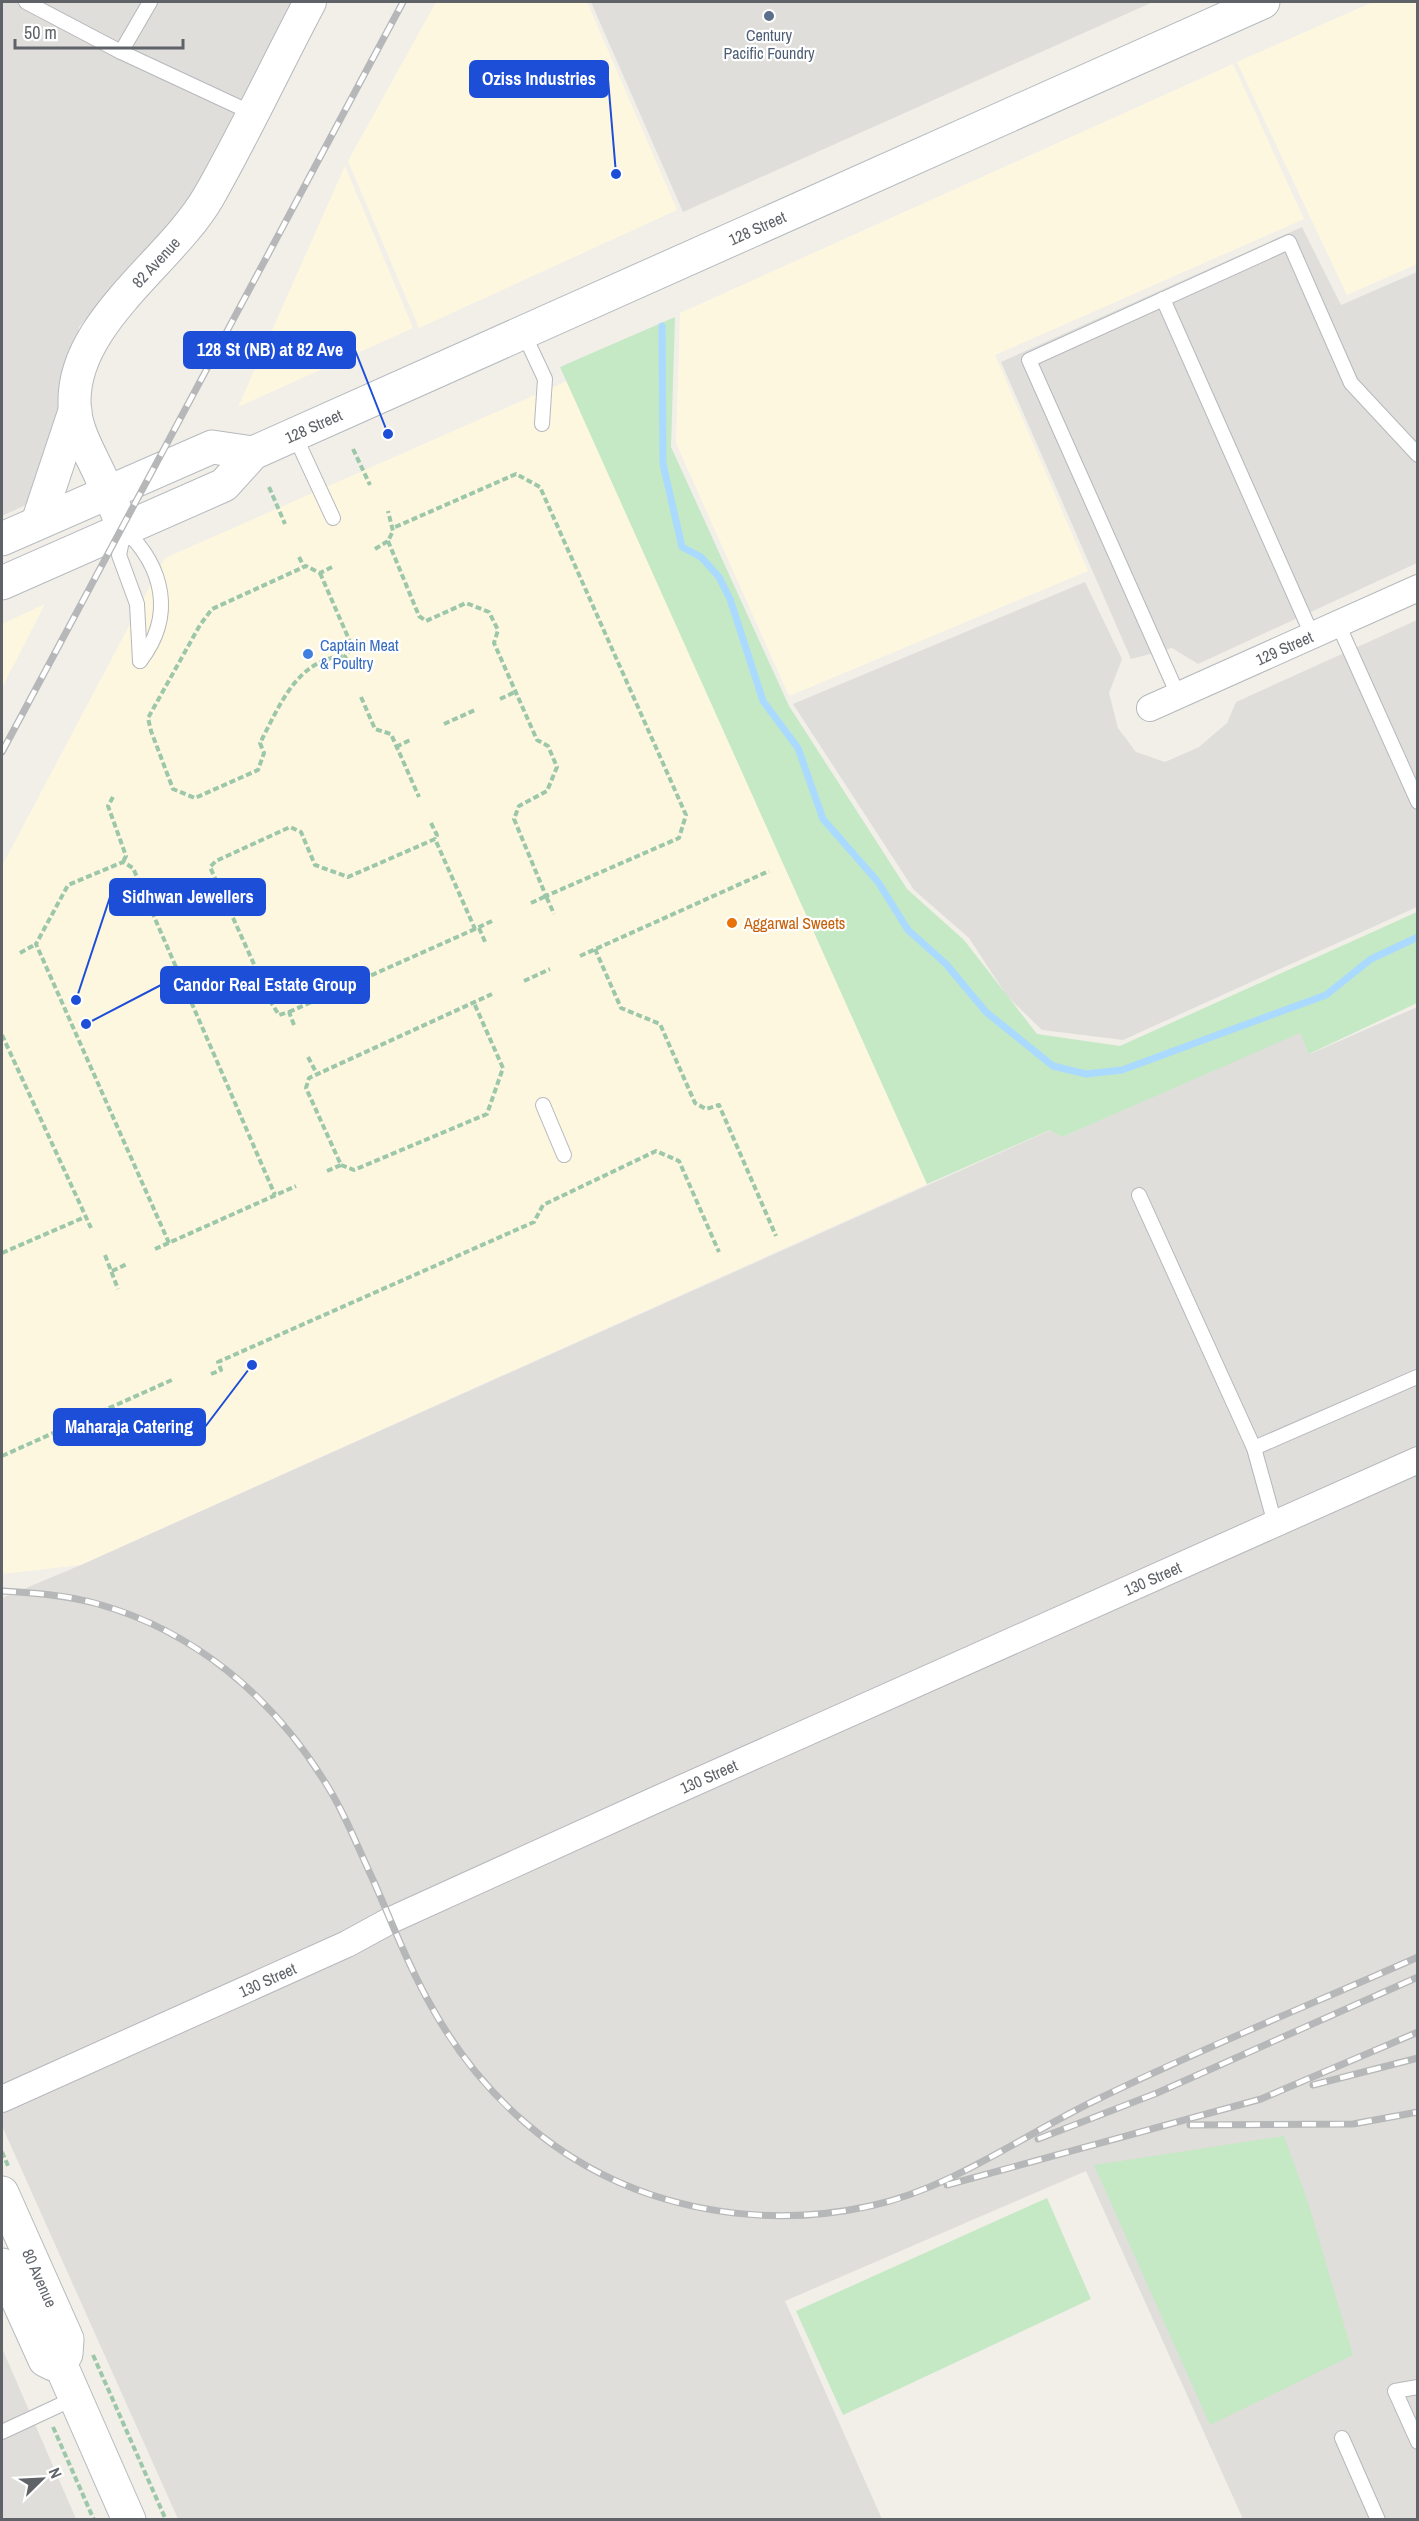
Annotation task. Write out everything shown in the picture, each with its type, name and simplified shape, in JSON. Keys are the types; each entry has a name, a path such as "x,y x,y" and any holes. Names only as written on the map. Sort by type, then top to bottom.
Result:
{"main road":[{"name":"128 Street","path":"2,584 224,485 253,453 294,434 1263,2"},
{"path":"38,522 75,411"},
{"path":"2,539 212,447 253,453"},
{"name":"80 Avenue","path":"2,2193 67,2339 66,2354 60,2363 52,2364 45,2360 2,2265"},
{"name":"80 Avenue","path":"60,2363 129,2520"}],"street":[{"name":"82 Avenue","path":"124,529 81,432 75,411 78,381 84,360 104,322 189,228 209,197 310,2"},
{"name":"129 Street","path":"1150,708 1418,588"},
{"name":"130 Street","path":"2,2099 347,1944 391,1920 629,1811 1417,1462"}],"lane":[{"path":"26,2 121,52 252,113"},
{"path":"121,52 150,2"},
{"path":"1178,695 1029,360 1289,242 1351,383 1418,455"},
{"path":"1163,299 1312,635"},
{"path":"523,332 545,379 542,424"},
{"path":"294,434 333,518"},
{"path":"124,529 141,545 162,594 159,627 153,645 140,661 137,604 119,555 124,529"},
{"path":"1338,624 1418,802"},
{"path":"543,1105 564,1155"},
{"path":"1139,1196 1254,1448 1275,1524"},
{"path":"1254,1448 1417,1377"},
{"path":"1418,2387 1395,2391 1418,2442"},
{"path":"2,2432 75,2398"},
{"path":"1342,2438 1378,2520"}],"path":[{"path":"353,449 370,485"},
{"path":"393,528 516,474 540,487 686,815 679,838 531,903"},
{"path":"268,487 285,524"},
{"path":"375,549 388,541 393,528 388,511"},
{"path":"388,541 419,616 426,621 466,603 489,612 498,630 494,643 515,692 537,740 548,746 557,767 547,791 519,806 514,819 554,914"},
{"path":"299,557 304,567 320,573 351,644 345,656"},
{"path":"304,567 212,609 200,625 148,718 173,789 195,798 258,770 264,753 260,743 290,688 307,670 338,656 345,656"},
{"path":"320,573 332,567"},
{"path":"345,656 350,670"},
{"path":"500,699 515,692"},
{"path":"361,697 375,729 390,734 419,797"},
{"path":"444,724 475,710"},
{"path":"396,747 412,739"},
{"path":"20,953 36,945 68,885 123,862 126,856 108,806 113,797"},
{"path":"431,823 437,836 435,839 486,944"},
{"path":"435,839 348,878 315,865 300,832 290,827 216,861 210,867 279,1015 494,920"},
{"path":"123,862 133,868 275,1195"},
{"path":"580,956 769,871"},
{"path":"36,945 169,1244"},
{"path":"595,949 621,1008 660,1024 695,1103 706,1109 719,1105 776,1236"},
{"path":"524,981 550,969"},
{"path":"341,1165 306,1088 309,1078 492,994"},
{"path":"327,1171 341,1165 354,1170 487,1114 503,1068 474,1003"},
{"path":"289,1012 294,1025"},
{"path":"2,1035 91,1228"},
{"path":"308,1057 317,1074"},
{"path":"212,1374 221,1370 218,1362 534,1222 543,1205 656,1151 679,1161 718,1252"},
{"path":"154,1249 296,1186"},
{"path":"2,1253 85,1217"},
{"path":"105,1255 118,1289"},
{"path":"111,1271 127,1264"},
{"path":"2,1456 174,1379"},
{"path":"88,2344 166,2520"}],"shaded area":[{"path":"2,2 320,2 203,184 79,327 67,448 32,502 2,516"},
{"path":"436,2 587,2 677,210 419,328 348,161"},
{"path":"591,2 1153,2 683,212"},
{"path":"1373,2 1417,2 1417,264 1347,295 1237,62"},
{"path":"1233,64 1304,219 995,355 1088,571 789,696 676,443 680,313"},
{"path":"345,166 413,328 238,407"},
{"path":"1302,227 1341,305 1417,272 1417,563 1198,664 1172,648 1131,659 1001,362"},
{"path":"567,381 927,1184 81,1565 2,1574 2,866 165,558"},
{"path":"1085,582 1122,659 1109,693 1118,728 1136,752 1165,762 1199,747 1227,723 1236,702 1417,620 1417,907 1123,1040 1042,1030 1007,996 969,938 914,890 793,704"},
{"path":"45,604 2,688 2,624"},
{"path":"1417,1007 1417,2519 1243,2519 1086,2171 785,2301 882,2519 178,2519 2,2126 2,1598 81,1565 1051,1130 1062,1137 1300,1032 1310,1054"},
{"path":"2,2348 76,2519 2,2519"}],"green space":[{"path":"675,317 671,447 789,706 907,889 964,940 1037,1034 1120,1046 1417,912 1417,1003 1309,1054 1300,1033 1062,1137 1050,1130 927,1184 560,367"},
{"path":"1284,2136 1308,2202 1353,2355 1210,2425 1094,2165"},
{"path":"1047,2198 1091,2299 843,2415 796,2311"}],"waterway":[{"path":"662,326 663,464 682,547 701,557 719,577 730,599 763,701 798,748 823,819 878,882 908,930 946,964 986,1012 1053,1066 1086,1074 1122,1070 1326,995 1371,959 1418,937"}],"railway":[{"path":"2,752 403,2"},
{"path":"2,1591 74,1598 133,1616 198,1649 254,1694 279,1720 331,1791 417,1980 453,2042 475,2071 499,2098 554,2146 618,2182 679,2203 733,2213 788,2216 843,2211 900,2198 957,2174 1066,2115 1134,2082 1418,1957"},
{"path":"1038,2139 1157,2093 1418,1977"},
{"path":"947,2185 1261,2099 1418,2032"},
{"path":"1313,2085 1418,2058"},
{"path":"1190,2125 1353,2124 1418,2112"}],"place":[{"name":"Century Pacific Foundry","path":"769,16"},
{"name":"Oziss Industries","path":"616,174"},
{"name":"128 St (NB) at 82 Ave","path":"388,434"},
{"name":"Captain Meat & Poultry","path":"308,654"},
{"name":"Aggarwal Sweets","path":"732,923"},
{"name":"Sidhwan Jewellers","path":"76,1000"},
{"name":"Candor Real Estate Group","path":"86,1024"},
{"name":"Maharaja Catering","path":"252,1365"}]}
